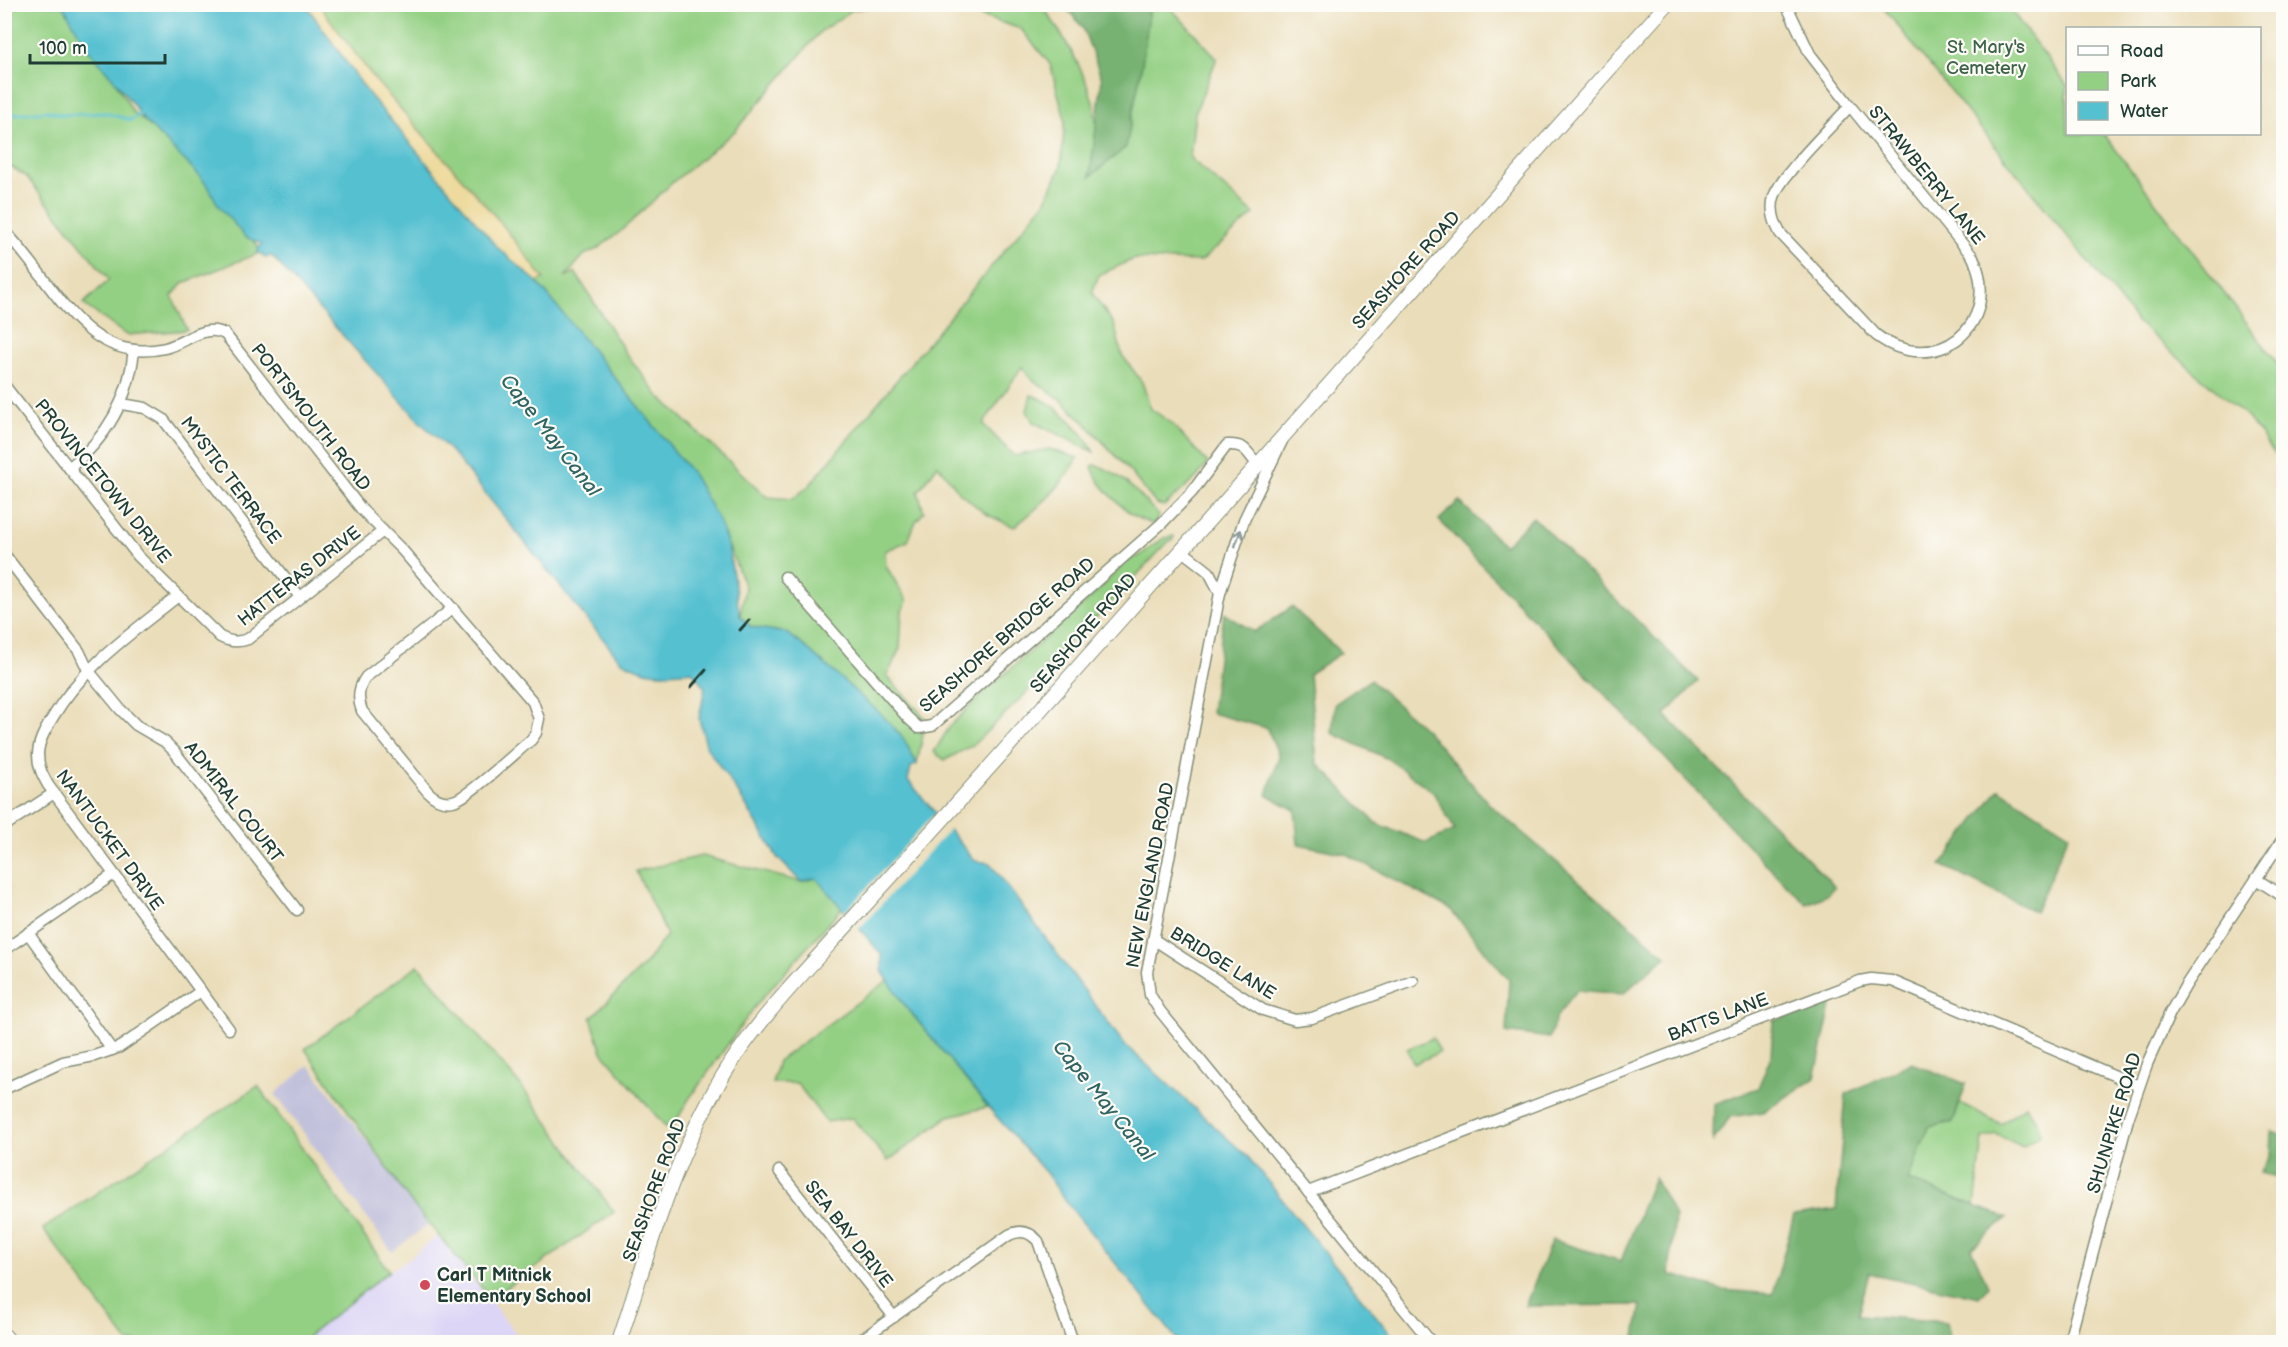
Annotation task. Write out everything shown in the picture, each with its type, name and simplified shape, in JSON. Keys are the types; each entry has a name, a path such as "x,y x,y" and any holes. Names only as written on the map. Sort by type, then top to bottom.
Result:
{"highway":[{"path":"4,1336 9,1342"}],"main road":[{"name":"SEASHORE ROAD","path":"619,1342 672,1181 700,1116 730,1065 748,1040 829,945 1667,4"}],"street":[{"name":"STRAWBERRY LANE","path":"1786,4 1810,54 1973,258 1978,268 1982,290 1977,314 1963,334 1943,347 1919,352 1907,351 1887,343 1868,327 1780,233 1776,225 1772,208 1776,189 1850,106"},
{"name":"PORTSMOUTH ROAD","path":"4,231 76,320 100,339 134,350 163,349 211,329 225,334 362,510 453,608 533,702 539,719 536,733 531,740 462,798 447,802 439,800 428,792 362,711 358,695 366,677 453,608"},
{"path":"69,468 97,443 122,404 128,387 134,350"},
{"name":"PROVINCETOWN DRIVE","path":"4,385 138,556 178,596"},
{"name":"MYSTIC TERRACE","path":"122,404 145,408 164,419 300,597"},
{"name":"NEW ENGLAND ROAD","path":"1287,430 1244,520 1220,593 1153,939 1147,984 1154,1004 1431,1342"},
{"name":"SEASHORE BRIDGE ROAD","path":"785,578 908,718 919,728 932,726 1161,524 1192,492 1227,445 1237,444 1244,448 1256,464"},
{"name":"HATTERAS DRIVE","path":"178,596 220,637 234,642 249,639 383,531"},
{"path":"1181,550 1209,572 1220,593"},
{"name":"ADMIRAL COURT","path":"4,554 79,651 88,670 136,725 165,742 174,751 297,910"},
{"name":"NANTUCKET DRIVE","path":"178,596 88,670 64,698 39,745 39,767 42,776 54,793 229,1029"},
{"path":"4,826 54,793"},
{"name":"SHUNPIKE ROAD","path":"2069,1342 2139,1086 2170,1012 2283,837"},
{"path":"4,950 114,874"},
{"path":"2256,879 2283,897"},
{"path":"28,933 112,1050"},
{"name":"BRIDGE LANE","path":"1153,939 1263,1010 1295,1020 1312,1018 1413,981"},
{"name":"BATTS LANE","path":"1308,1192 1860,981 1871,979 1892,981 2139,1086"},
{"path":"4,1089 63,1062 112,1050 134,1038 201,991"},
{"name":"SEA BAY DRIVE","path":"779,1171 894,1317"},
{"path":"858,1342 1009,1235 1022,1231 1034,1236 1038,1241 1073,1342"}],"shaded area":[{"path":"309,1065 429,1224 392,1252 275,1094"},
{"name":"Carl T Mitnick Elementary School","path":"438,1236 523,1342 301,1342 389,1271 402,1264"}],"green space":[{"path":"4,5 70,5 133,112 197,164 262,252 183,283 172,296 187,330 126,335 83,304 109,280 26,176 5,163"},
{"path":"319,5 885,5 852,10 820,32 735,131 673,182 621,231 597,249 584,255 565,277 575,272 625,352 657,394 767,497 792,499 808,487 1045,202 1061,167 1065,119 1050,64 1021,29 948,5 1042,5 1077,62 1091,95 1096,126 1090,176 1149,14 1146,5 1168,5 1217,58 1195,113 1190,158 1254,214 1201,261 1134,259 1099,275 1092,293 1114,324 1122,355 1142,382 1151,409 1170,422 1208,463 1196,478 1164,506 1156,504 1128,469 1086,424 1059,398 1033,380 1022,367 983,424 1014,456 1049,449 1078,458 1064,478 1042,503 1014,527 986,514 960,493 938,465 918,492 924,512 916,521 908,541 885,551 886,566 907,601 902,611 900,648 887,676 926,719 917,764 903,738 883,716 810,651 787,633 751,627 740,616 745,587 718,519 592,351 537,282 543,278 501,223 375,80"},
{"path":"1064,5 1146,5 1149,14 1141,71 1126,147 1090,177 1102,79 1083,28"},
{"name":"St. Mary's Cemetery","path":"1881,5 2007,5 2066,84 2066,135 2105,135 2283,371 2283,466 2249,419 2136,321"},
{"path":"1031,395 1059,410 1083,435 1094,452 1033,422 1027,411"},
{"path":"1095,465 1113,473 1138,493 1159,516 1153,524 1133,516 1102,486 1092,466"},
{"path":"1459,501 1504,546 1533,517 1698,681 1665,715 1835,887 1827,895 1807,904 1782,881 1439,520"},
{"path":"1174,536 1172,541 1169,541 1103,611 1052,657 1035,684 973,745 945,760 934,752 950,726 981,695 1094,595 1127,561 1139,556 1164,538"},
{"path":"1292,607 1341,653 1309,674 1317,763 1376,823 1426,843 1455,830 1433,792 1388,759 1332,733 1335,704 1370,680 1426,730 1489,804 1666,956 1623,994 1577,990 1557,1016 1549,1038 1506,1032 1509,980 1450,909 1346,854 1298,844 1295,810 1267,795 1279,756 1267,728 1211,713 1224,613 1254,632"},
{"path":"1999,789 2069,834 2035,912 1941,865"},
{"path":"702,856 801,882 816,877 842,908 756,1005 689,1099 670,1132 602,1052 591,1018 645,964 667,935 636,871"},
{"path":"418,965 521,1086 614,1212 491,1299 410,1201 305,1049"},
{"path":"888,980 904,1004 988,1107 949,1116 888,1161 852,1118 826,1122 797,1083 772,1083 778,1061"},
{"path":"1832,1002 1815,1078 1763,1112 1730,1117 1713,1141 1714,1104 1758,1088 1771,1056 1773,1021"},
{"path":"1433,1038 1440,1052 1414,1064 1407,1049"},
{"path":"1911,1063 1966,1084 1953,1122 1929,1127 1908,1180 2007,1218 1971,1248 1988,1286 1979,1297 1869,1273 1858,1315 1947,1322 1951,1342 1634,1342 1641,1305 1525,1306 1552,1240 1621,1261 1654,1177 1675,1217 1669,1274 1722,1290 1773,1294 1794,1215 1836,1209 1846,1094"},
{"path":"258,1086 389,1271 301,1342 128,1342 43,1229"},
{"path":"1960,1103 2001,1124 2025,1106 2037,1121 2040,1135 2023,1147 1996,1134 1983,1138 1975,1206 1908,1180 1929,1127 1953,1122"},
{"path":"2272,1131 2283,1135 2283,1178 2260,1173 2271,1156"}],"sand":[{"path":"306,5 319,5 375,80 501,223 544,279 537,282 497,248 368,93"}],"water":[{"name":"Cape May Canal","path":"63,5 306,5 368,93 497,247 537,282 692,473 718,519 728,545 740,616 751,627 787,633 883,716 903,738 917,764 911,767 908,780 975,861 990,863 1124,1044 1248,1157 1397,1342 1179,1342 1067,1203 1047,1174 988,1107 904,1004 882,971 882,955 816,878 801,882 777,857 739,794 707,748 699,719 705,688 692,671 655,673 639,669 620,660 451,451 420,422 271,255 267,258 258,252 262,244 245,237 218,205 209,188 197,173 145,121 87,48"}],"pier":[{"path":"937,811 951,828 857,931 843,914"}],"waterway":[{"path":"4,115 48,111 63,115 105,113 131,120 141,113"}],"railway":[{"path":"740,630 749,620"},
{"path":"691,687 706,670"}],"place":[{"name":"Carl T Mitnick Elementary School","path":"425,1285"}]}
